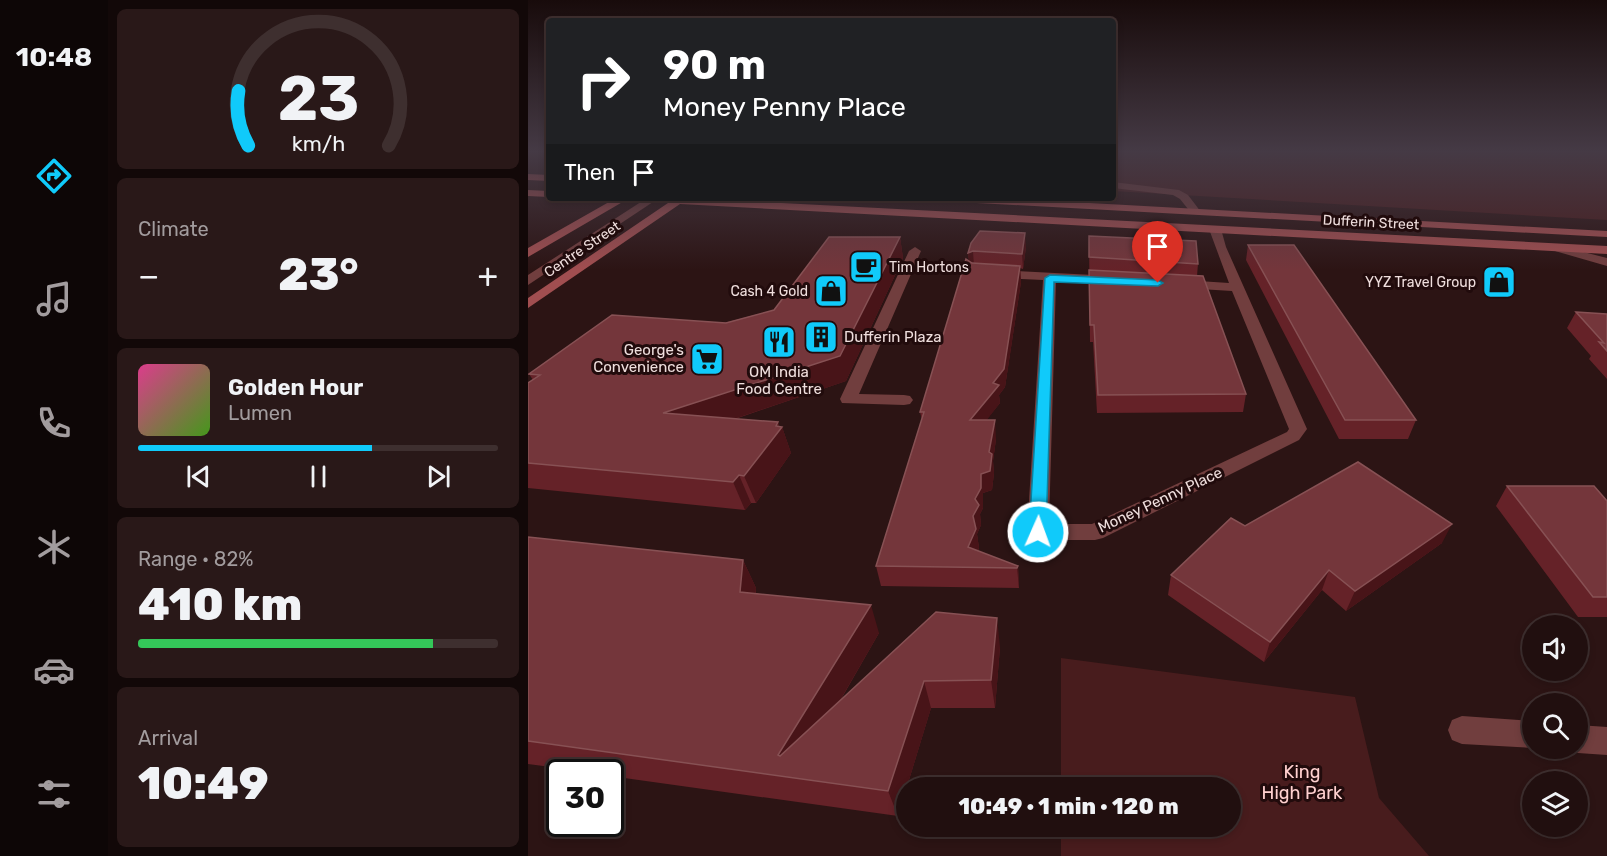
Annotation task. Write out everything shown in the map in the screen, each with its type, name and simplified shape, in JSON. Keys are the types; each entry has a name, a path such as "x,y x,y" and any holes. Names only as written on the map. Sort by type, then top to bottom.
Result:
{"main road":[{"path":"528,193 546,194"},
{"name":"Centre Street","path":"528,253 618,201"},
{"path":"583,221 615,208 644,201"},
{"name":"Centre Street","path":"528,304 678,201"},
{"name":"Dufferin Street","path":"717,201 1607,250"},
{"path":"842,201 1063,210 1178,211"},
{"name":"Dufferin Street","path":"995,201 1607,234"}],"street":[{"path":"1167,191 1176,192 1184,197 1196,212"},
{"path":"528,281 651,201"},
{"name":"Money Penny Place","path":"1050,278 1038,532 1095,532 1293,436 1298,429 1220,247 1215,229"},
{"path":"1552,247 1607,262"},
{"path":"904,400 848,399 915,251"},
{"path":"985,273 1125,281"},
{"path":"1169,284 1238,287"},
{"path":"1462,730 1522,734"},
{"path":"1588,740 1607,741"}],"green space":[{"path":"1116,191 1116,191 1607,191 1607,220"},
{"name":"King High Park","path":"1061,658 1355,697 1379,798 1429,856 1061,856 1061,837 1241,837 1241,777 1061,777"}],"building":[{"path":"980,231 1025,233 1022,254 973,251 968,253 971,243"},
{"path":"1089,236 1196,241 1198,264 1089,257"},
{"path":"829,237 900,237 840,356 663,413 778,422 776,426 782,427 744,476 739,475 733,482 528,463 528,383 540,375 529,374 612,315 726,323 774,310"},
{"path":"1248,245 1294,245 1416,420 1345,420"},
{"path":"966,259 972,263 1020,266 1004,369 993,383 999,385 970,420 995,420 989,452 992,454 990,471 981,474 981,488 975,499 979,505 973,516 976,529 968,547 1018,566 1017,568 876,566 924,412 920,412"},
{"path":"1089,270 1203,276 1246,394 1098,395 1094,325 1090,325"},
{"path":"1576,312 1607,314 1607,351 1599,342 1604,343"},
{"path":"1358,462 1452,524 1355,591 1329,570 1270,642 1171,575 1231,518 1245,526"},
{"path":"1507,486 1594,486 1607,501 1607,597 1593,597"},
{"path":"528,537 743,560 740,592 871,605 778,755 780,756 936,612 997,618 991,680 924,681 888,791 528,741"}],"place":[{"name":"Tim Hortons","path":"866,267"},
{"name":"YYZ Travel Group","path":"1499,282"},
{"name":"Cash 4 Gold","path":"831,291"},
{"name":"Dufferin Plaza","path":"821,337"},
{"name":"OM India Food Centre","path":"779,342"},
{"name":"George's Convenience","path":"707,359"}],"route":[{"path":"1038,532 1050,278 1158,283"}]}
